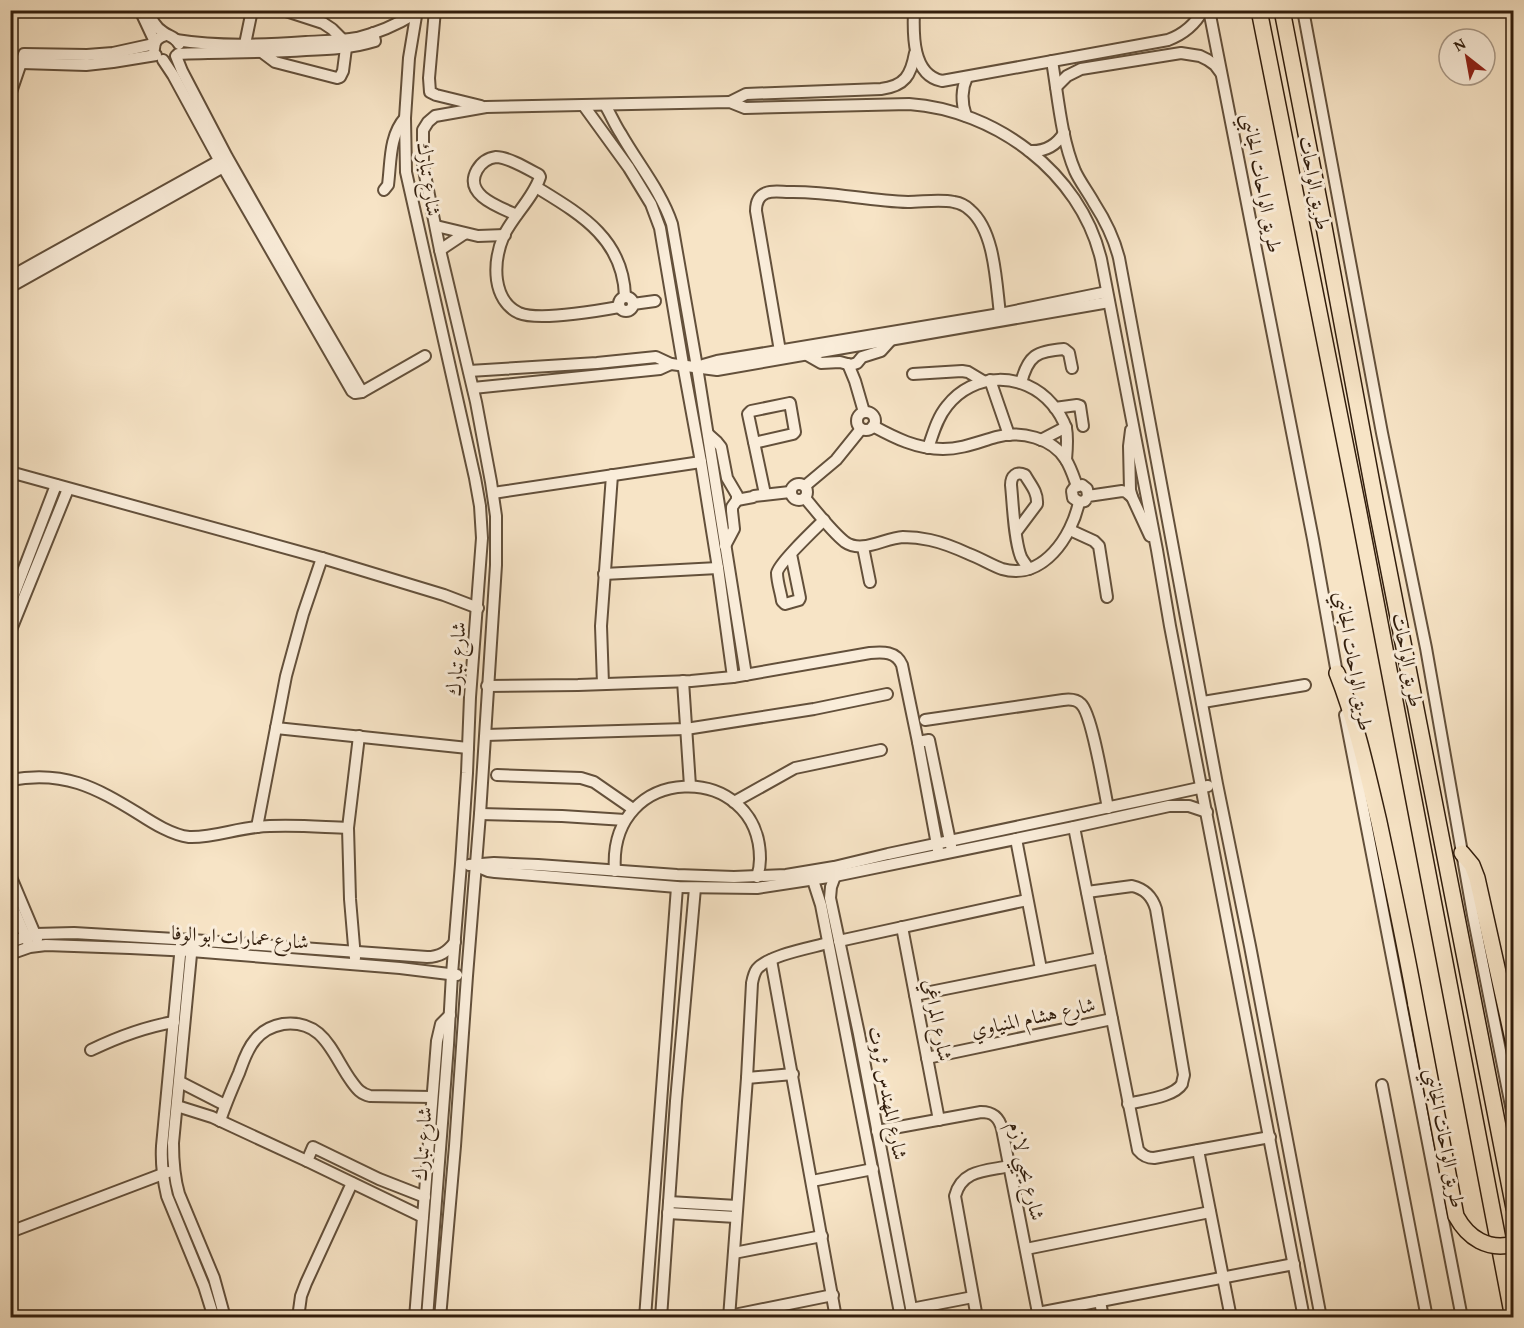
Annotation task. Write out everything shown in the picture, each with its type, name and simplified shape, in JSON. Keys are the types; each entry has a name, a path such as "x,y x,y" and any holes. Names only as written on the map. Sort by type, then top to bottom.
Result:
{"highway":[{"name":"طريق الواحات","path":"1259,10 1358,508 1513,1317"},
{"name":"طريق الواحات","path":"1282,10 1514,1208"},
{"path":"1337,673 1349,704 1367,770 1399,913 1456,1216 1461,1226 1478,1241 1499,1246 1514,1244"},
{"path":"1462,853 1472,865 1477,878 1514,1044"},
{"path":"1498,1131 1514,1140"}],"street":[{"path":"140,10 157,50 225,162 349,387 355,393 362,392 425,356"},
{"path":"148,10 158,29 176,40 179,46 177,55 182,71 225,162"},
{"path":"245,44 253,10"},
{"path":"263,53 275,62 337,78 342,74 345,44 332,29 323,23 283,10"},
{"path":"435,10 429,78 430,92 436,95 486,107 730,102 745,108 909,104 934,107 966,116 1002,133 1029,151 1053,172 1074,198 1098,243 1304,1317"},
{"path":"914,10 916,49 923,69 931,77 942,81 1168,40 1188,29 1203,10"},
{"name":"طريق الواحات الجانبي","path":"1209,10 1462,1317"},
{"path":"1303,10 1514,1121"},
{"path":"10,95 23,59 157,50 170,60 177,55 228,52 263,53 345,44 357,38 374,37 417,12"},
{"name":"شارع تبارك","path":"417,12 409,58 405,118 406,172 473,470 480,506 482,538 461,864 427,1317"},
{"path":"157,50 161,36 166,35"},
{"path":"176,40 263,45 345,44"},
{"path":"730,102 746,94 893,87 909,75 916,49"},
{"path":"1056,87 1067,76 1081,69 1173,53 1191,53 1200,56 1222,74"},
{"path":"1052,61 1064,133 1074,169 1108,228 1119,258 1217,784 1321,1317"},
{"path":"966,116 962,96 967,77"},
{"path":"605,105 667,209 675,239 708,434 709,479 718,568 733,677"},
{"path":"584,106 629,168 651,204 663,236 677,364 725,546 746,675"},
{"name":"شارع تبارك","path":"440,1317 456,1146 486,735 487,686 496,565 496,516 476,402 440,250 423,165 423,130 435,116 486,107"},
{"path":"384,190 388,185 396,130 405,118"},
{"path":"1029,151 1040,151 1050,147 1064,133"},
{"path":"517,215 481,196 476,189 474,180 476,172 480,165 488,159 496,157 505,159 539,175 540,179 505,235 498,254 497,274 501,295 513,309 522,314 569,314 619,307 620,299 655,301"},
{"path":"10,277 225,162"},
{"path":"10,287 225,162"},
{"path":"536,187 577,214 603,236 620,264 629,300"},
{"path":"1074,198 1086,190"},
{"path":"780,351 756,211 759,197 765,193 810,191 907,202 946,201 963,205 972,211 981,223 989,240 1000,314"},
{"path":"436,226 478,236 505,235"},
{"path":"440,250 464,234"},
{"path":"478,236 498,254"},
{"path":"469,371 656,357 677,364 717,370 890,341 1108,297"},
{"path":"438,310 454,307"},
{"path":"697,367 717,361 1000,314 1028,312"},
{"path":"807,355 821,363 852,364 862,357 881,351 890,341"},
{"path":"1021,382 1030,362 1040,352 1064,349 1069,353 1072,368"},
{"path":"597,363 598,375"},
{"path":"473,388 660,369 677,364"},
{"path":"852,364 864,412"},
{"path":"913,374 962,371 986,380 1021,382 1040,392 1055,408 1066,427 1068,446 1066,460"},
{"path":"986,380 1009,435"},
{"path":"928,448 947,405 958,394 986,380"},
{"path":"459,405 476,402"},
{"path":"754,443 794,434 790,404 748,414 760,495"},
{"path":"1055,408 1080,406 1083,426"},
{"path":"864,412 869,412 875,422 869,429 861,429 857,419 864,412"},
{"path":"1132,418 1129,446 1132,497 1157,550"},
{"path":"805,498 846,542 853,546 863,547 890,539 915,538 946,544 1004,569 1015,571 1029,569 1042,563 1053,554 1071,530 1083,493 1066,460 1059,452 1041,440 1030,436 1009,435 957,448 928,448 912,445 873,426"},
{"path":"1041,440 1066,427"},
{"path":"805,486 836,460 861,429"},
{"path":"708,434 720,447 727,478 736,495 732,507 734,529 725,546"},
{"path":"493,493 701,462"},
{"path":"473,470 488,468"},
{"path":"10,472 322,558 444,595 478,608"},
{"path":"1016,532 1037,504 1037,495 1025,475 1021,473 1014,475 1011,481 1016,532 1021,558 1029,569"},
{"path":"603,684 601,626 612,476"},
{"path":"1083,493 1125,483 1130,476"},
{"path":"790,492 796,484 805,486"},
{"path":"10,604 56,485"},
{"path":"805,486 807,492 805,498"},
{"path":"10,632 68,489"},
{"path":"1083,493 1122,491 1132,497"},
{"path":"736,495 753,497 790,492"},
{"path":"790,492 794,499 805,498"},
{"path":"791,554 824,520"},
{"path":"1071,530 1094,541 1099,546 1107,597"},
{"path":"863,547 870,582"},
{"path":"257,827 286,676 303,614 322,558"},
{"path":"604,574 718,568"},
{"path":"1171,632 1189,628"},
{"path":"487,686 603,684 670,677 683,681 733,677 870,653 894,654 902,665 951,846"},
{"path":"683,681 690,786"},
{"path":"1203,702 1305,685"},
{"path":"486,735 686,729 814,709 887,694"},
{"path":"925,720 1073,699 1080,703 1089,717 1108,808"},
{"path":"276,728 468,748"},
{"path":"355,964 348,828 359,736"},
{"path":"924,741 938,849"},
{"path":"734,802 795,768 881,750"},
{"path":"467,774 483,774"},
{"path":"497,775 581,778 594,782 633,809"},
{"path":"10,780 41,776 73,781 120,803 164,828 188,837 257,827 348,828"},
{"path":"475,865 495,872 677,887 757,888 938,849 1217,784"},
{"path":"615,871 614,849 625,820 633,809 658,792 677,786 690,786 717,792 734,802 742,810 754,829 759,845 758,878"},
{"path":"951,846 1016,839 1169,806 1189,806 1207,812"},
{"path":"480,814 625,820"},
{"path":"1074,827 1138,1150 1142,1155 1154,1158 1270,1137"},
{"path":"1016,839 1041,969"},
{"path":"461,864 494,863 688,876 758,878 835,876 938,849"},
{"path":"10,875 20,912 34,946"},
{"name":"شارع المهندس ثروت","path":"812,876 825,899 877,1131 912,1313"},
{"name":"شارع المهندس ثروت","path":"825,899 835,876"},
{"path":"1087,892 1132,885 1145,891 1154,902 1156,909 1185,1075 1182,1084 1175,1091 1128,1104"},
{"path":"645,1317 677,887"},
{"path":"661,1317 676,1101 695,888"},
{"path":"832,1295 729,1317 754,975 758,968 771,960 795,951 1028,900"},
{"path":"10,901 20,912"},
{"name":"شارع المراغي","path":"902,927 939,1120"},
{"name":"شارع عمارات ابو الوفا","path":"10,942 30,935 74,933 467,976"},
{"name":"شارع عمارات ابو الوفا","path":"10,954 34,946 187,945 436,957 444,954 455,942"},
{"name":"شارع المهندس ثروت","path":"834,942 868,1149 901,1317"},
{"path":"187,945 174,1022 162,1146 162,1174 167,1196 204,1286 219,1315"},
{"path":"187,945 180,1082 173,1143 174,1170 179,1194 214,1278 219,1315"},
{"path":"1233,950 1250,946"},
{"path":"915,995 1100,958"},
{"path":"771,960 836,1317"},
{"path":"415,1317 439,1029 443,1020 450,1015"},
{"name":"شارع هشام المنياوي","path":"927,1058 1112,1019"},
{"path":"91,1050 132,1032 174,1022"},
{"path":"220,1121 248,1051 255,1040 266,1030 292,1023 306,1025 319,1032 347,1075 364,1095 432,1097"},
{"path":"747,1078 792,1074"},
{"path":"180,1082 225,1106"},
{"path":"1382,1085 1427,1317"},
{"path":"177,1106 194,1110 220,1121 328,1170 423,1217"},
{"name":"شارع يحيي لازم","path":"877,1131 981,1112 995,1115 1000,1121 1010,1166 1039,1315"},
{"path":"307,1161 314,1147 379,1179 425,1197"},
{"path":"868,1149 880,1147"},
{"path":"1198,1150 1231,1317"},
{"path":"328,1170 334,1158"},
{"path":"977,1317 955,1196 957,1187 969,1175 1010,1166"},
{"path":"812,1181 873,1169"},
{"path":"10,1232 174,1170"},
{"path":"298,1317 301,1296 306,1283 352,1183"},
{"path":"669,1202 737,1206"},
{"path":"1026,1249 1210,1212"},
{"path":"668,1214 736,1217"},
{"path":"734,1253 822,1236"},
{"path":"1039,1315 1294,1264"},
{"path":"912,1313 973,1297"},
{"path":"646,1301 662,1303"},
{"path":"1100,1301 1103,1317"}]}
